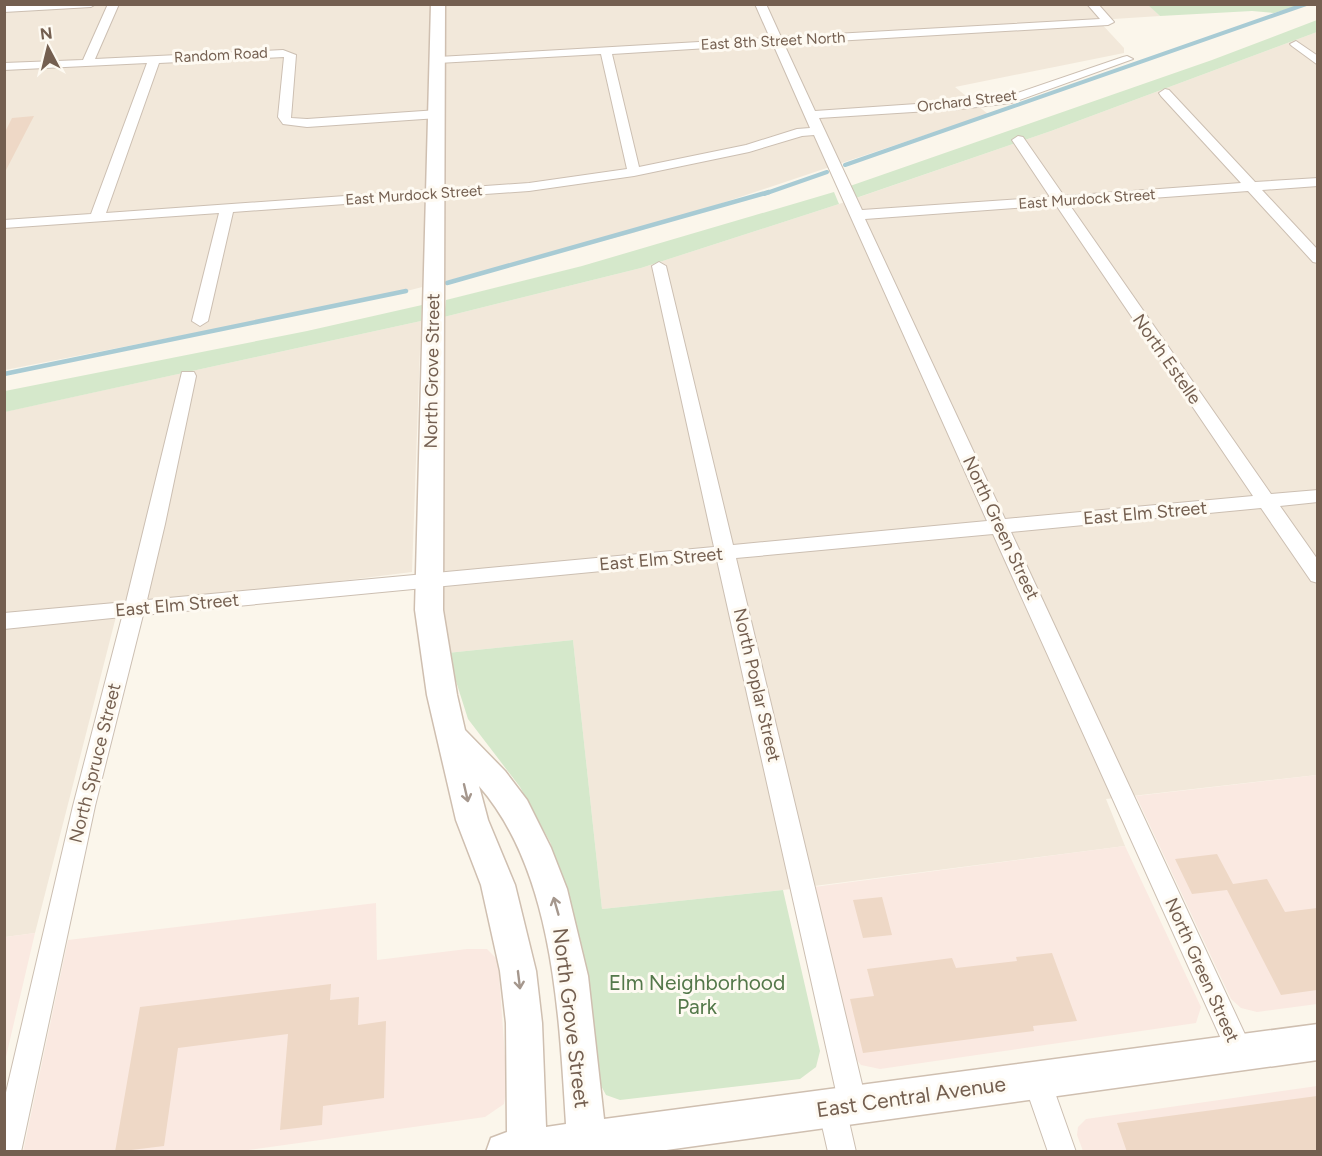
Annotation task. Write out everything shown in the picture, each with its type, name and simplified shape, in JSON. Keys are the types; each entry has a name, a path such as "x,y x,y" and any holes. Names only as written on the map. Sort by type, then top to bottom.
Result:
{"street":[{"path":"4,9 91,4"},
{"path":"88,62 114,4"},
{"name":"North Grove Street","path":"438,4 429,610 442,695 472,820 498,885 518,971 524,1023 520,1151"},
{"name":"North Green Street","path":"760,4 1240,1052"},
{"name":"East 8th Street North","path":"438,60 1108,22 1092,4"},
{"path":"1296,44 1317,62"},
{"path":"606,51 634,172"},
{"name":"Random Road","path":"9,66 272,52 290,55 284,117 287,121 307,123 438,114"},
{"path":"97,218 155,58"},
{"name":"Orchard Street","path":"811,116 1011,99 1122,61"},
{"path":"4,83 9,66"},
{"path":"1165,93 1317,258"},
{"name":"East Murdock Street","path":"5,226 529,187 634,172 749,148 801,132 819,131"},
{"name":"North Estelle","path":"1018,140 1317,576"},
{"name":"East Murdock Street","path":"857,215 1317,182"},
{"path":"200,321 227,208"},
{"name":"North Poplar Street","path":"659,266 725,553 843,1106 842,1152"},
{"name":"North Spruce Street","path":"7,1152 84,806 134,609 188,376"},
{"name":"East Elm Street","path":"4,621 1317,496"},
{"name":"North Grove Street","path":"452,736 490,776 515,809 531,840 554,900 566,944 587,1146"},
{"name":"East Central Avenue","path":"520,1151 587,1146 843,1106 1317,1042"},
{"path":"1037,1080 1062,1152"}],"shaded area":[{"path":"1148,4 1160,16 1098,20 1124,48 1124,53 955,87 988,114 633,233 395,294 5,370 5,5"},
{"path":"1317,32 1317,775 1106,799 1125,846 783,890 602,909 573,640 447,653 442,598 444,317 641,268 839,204 1051,131"},
{"path":"421,321 412,572 284,588 120,601 35,933 5,937 4,412"},
{"path":"1317,775 1317,1004 1257,1012 1241,1008 1231,999 1136,796"},
{"path":"1125,846 1201,1007 1196,1023 880,1069 861,1065 853,1055 814,887"},
{"path":"376,903 377,960 467,949 487,949 498,960 507,1085 504,1104 485,1117 241,1151 23,1152 68,940"},
{"path":"35,933 5,1061 5,937"},
{"path":"1317,1086 1317,1151 1083,1151 1077,1135 1078,1127 1086,1119"}],"green space":[{"path":"1148,5 1301,5 1274,13 1252,11 1160,16"},
{"path":"1317,20 1317,32 1051,131 856,198 850,186 1212,60"},
{"path":"834,192 839,204 641,268 444,317 446,300 582,266"},
{"path":"422,305 421,321 5,412 5,391 307,331"},
{"name":"Elm Neighborhood Park","path":"573,640 602,909 783,890 820,1051 816,1067 800,1079 620,1100 606,1095 598,1080 591,1046 583,950 567,891 550,842 520,787 468,719 447,653"}],"building":[{"path":"34,116 4,174 4,134 12,118"},
{"path":"1217,854 1233,884 1267,879 1285,912 1317,908 1317,990 1281,995 1227,890 1192,894 1175,859"},
{"path":"882,897 892,935 863,938 853,900"},
{"path":"1052,953 1077,1021 1033,1026 1034,1031 863,1053 850,999 874,996 867,969 952,958 956,968 1017,961 1016,957"},
{"path":"331,984 330,1000 359,997 358,1025 386,1021 384,1098 323,1106 322,1125 280,1130 288,1034 178,1048 164,1146 115,1152 140,1007"},
{"path":"1317,1096 1317,1152 1127,1152 1117,1123"}],"waterway":[{"path":"845,165 1306,4"},
{"path":"764,194 827,172"},
{"path":"447,283 769,192"},
{"path":"4,374 406,291"}]}
